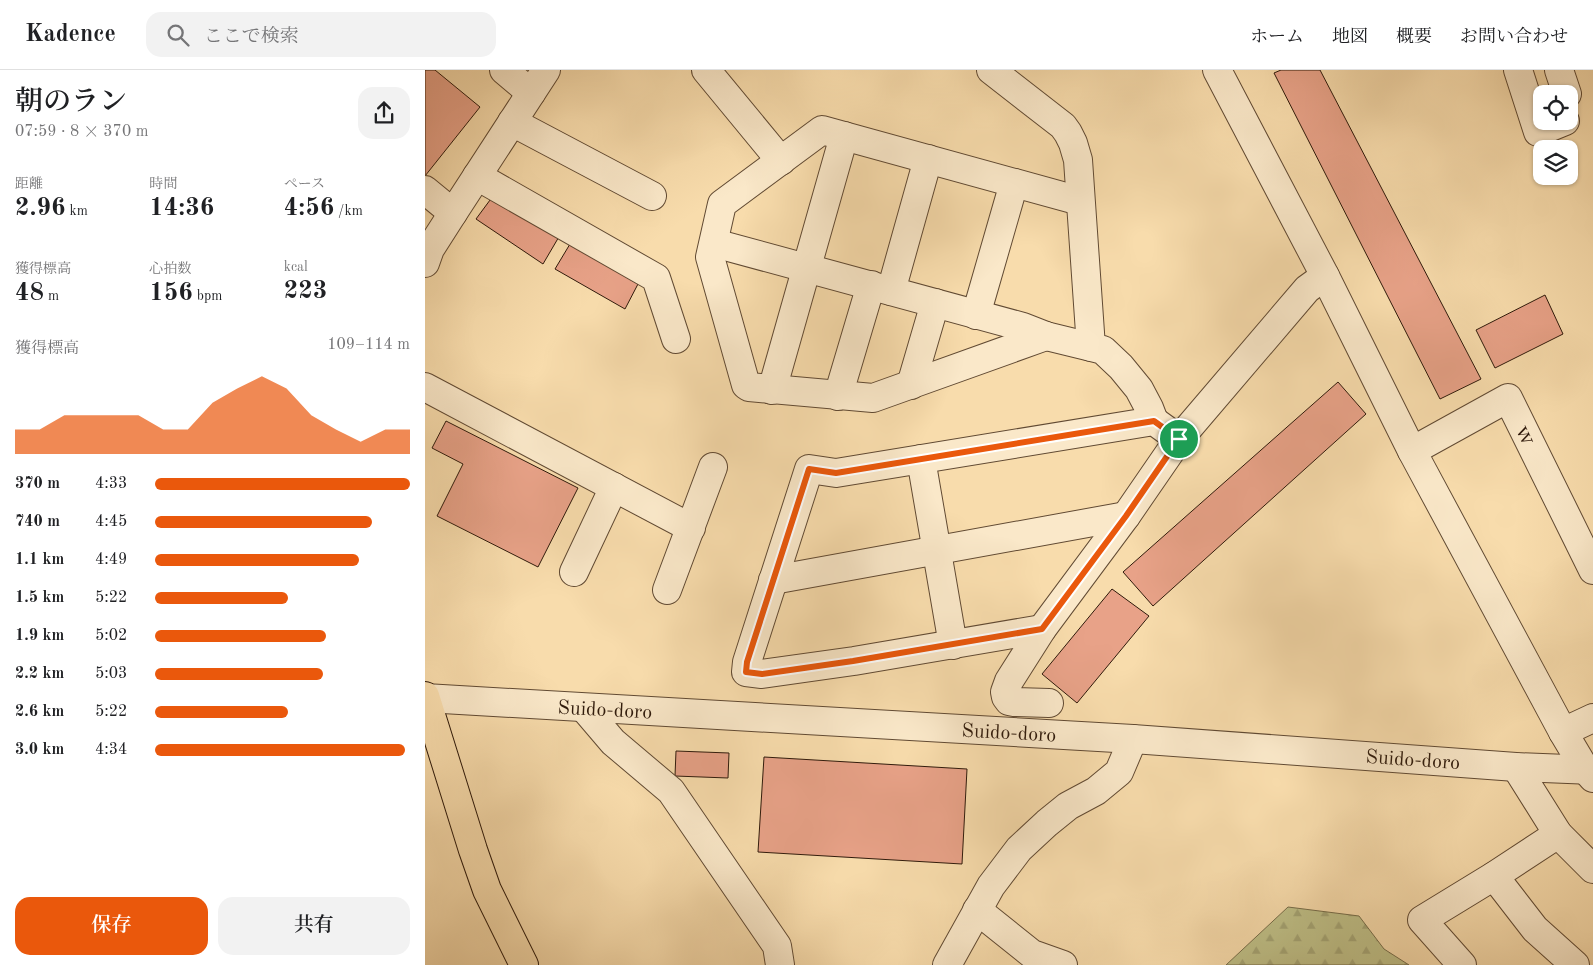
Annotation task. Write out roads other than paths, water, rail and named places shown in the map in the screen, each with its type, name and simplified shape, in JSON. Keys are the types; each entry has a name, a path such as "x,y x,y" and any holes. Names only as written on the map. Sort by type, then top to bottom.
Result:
{"main road":[{"path":"425,698 487,890 524,965"}],"street":[{"path":"504,70 531,93"},
{"path":"425,262 430,249 546,70"},
{"path":"706,70 781,161"},
{"path":"991,70 1063,126 1068,133 1078,160 1091,347"},
{"path":"1518,70 1533,116"},
{"path":"1559,70 1564,85"},
{"path":"1221,72 1412,451 1563,732 1590,772"},
{"path":"512,122 652,196"},
{"path":"1046,336 873,398 749,387 746,385 711,257 722,204 822,130 1080,201"},
{"path":"771,390 844,136"},
{"path":"838,396 881,288 928,159"},
{"path":"477,176 656,278 675,339"},
{"path":"976,315 1014,183"},
{"path":"425,190 453,213"},
{"path":"713,243 1023,327 1046,336 1103,350 1121,367 1139,389 1154,421 1179,439"},
{"path":"1049,703 1009,701 1005,692 1009,681 1042,629 1126,516 1179,439 1307,289 1325,276"},
{"path":"911,385 935,303"},
{"path":"425,387 691,528"},
{"name":"ｗ","path":"1412,451 1508,398 1593,570"},
{"path":"1042,629 953,645 762,674 746,672 747,662 809,469 836,473 1154,421"},
{"path":"921,460 953,645"},
{"path":"667,590 713,467"},
{"path":"573,572 614,488"},
{"path":"773,580 1126,516"},
{"name":"Suido-doro","path":"425,698 1133,739 1590,772"},
{"path":"584,708 613,742 671,791 778,955"},
{"path":"1563,732 1593,718"},
{"path":"947,965 991,886 1019,849 1068,806 1096,791 1119,772 1133,739"},
{"path":"1516,767 1559,834 1593,869"},
{"path":"1462,965 1422,920 1559,834"},
{"path":"1494,876 1535,929 1575,965"},
{"path":"977,910 1032,954 1063,965"}]}
